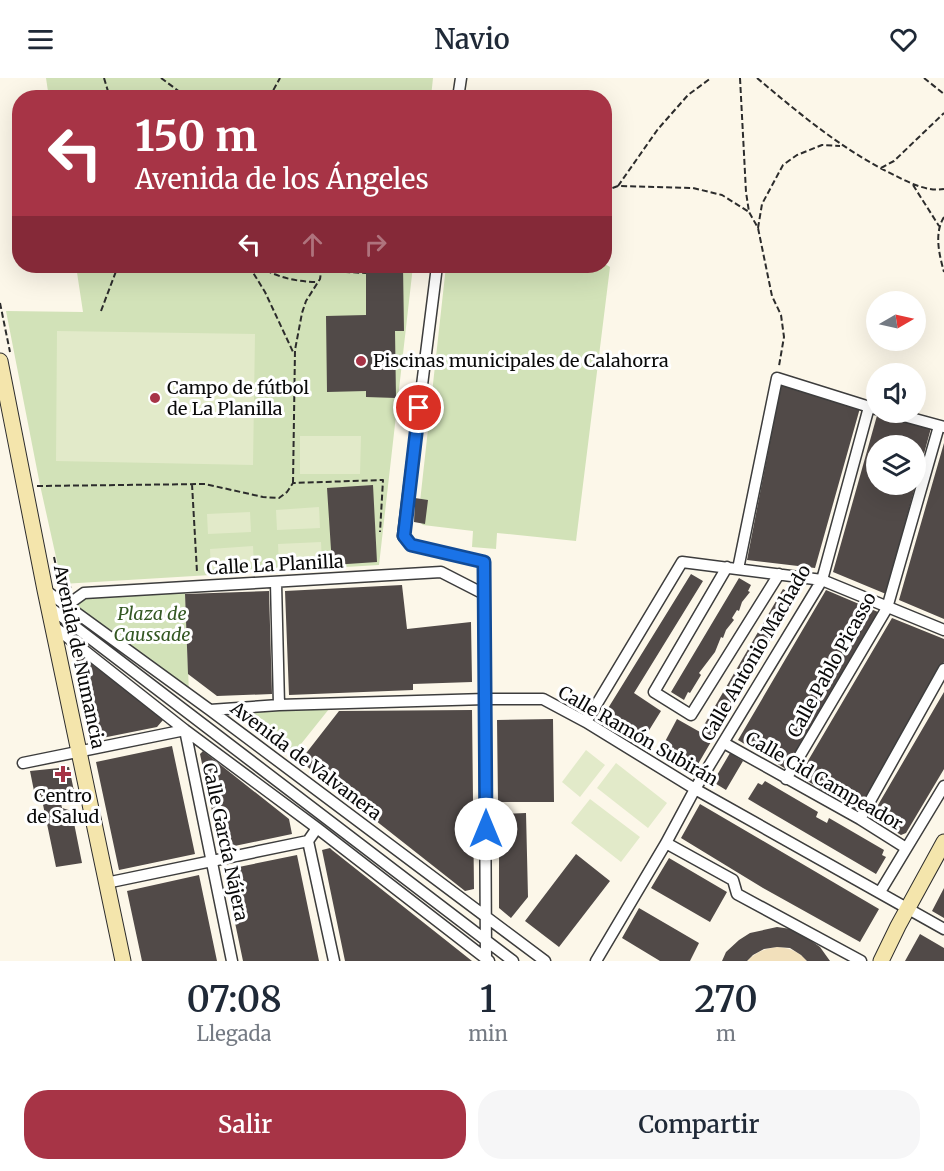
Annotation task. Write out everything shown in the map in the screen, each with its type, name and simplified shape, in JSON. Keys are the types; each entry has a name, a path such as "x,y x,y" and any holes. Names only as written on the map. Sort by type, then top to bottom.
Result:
{"street":[{"path":"436,273 404,536 411,545 484,562 487,960"},
{"name":"Avenida de Numancia","path":"0,361 48,606 123,961"},
{"path":"779,574 691,715 654,692 732,568 777,378 866,406"},
{"path":"926,422 942,427"},
{"name":"Calle Antonio Machado","path":"596,961 666,843 695,789 822,580 868,423"},
{"name":"Calle Pablo Picasso","path":"786,779 887,608 942,427"},
{"path":"586,722 682,562 822,580 944,630"},
{"name":"Calle La Planilla","path":"66,606 84,593 441,572 484,594"},
{"path":"276,583 279,705"},
{"name":"Avenida de Valvanera","path":"45,590 210,710 545,961"},
{"name":"Avenida de Valvanera","path":"48,606 513,961"},
{"path":"52,625 185,730 317,828 487,960"},
{"path":"860,819 944,669"},
{"name":"Calle Ramón Subirán","path":"210,710 279,705 543,699 586,722 695,789 944,930"},
{"path":"23,763 185,730"},
{"name":"Calle García Nájera","path":"185,730 232,961"},
{"name":"Calle Cid Campeador","path":"724,743 860,819 906,848"},
{"path":"880,892 944,786"},
{"path":"106,884 308,841 317,828"},
{"path":"308,841 334,961"},
{"path":"881,961 944,842"},
{"path":"666,843 733,880 737,894 861,961"}],"path":[{"path":"161,78 178,90"},
{"path":"618,186 658,129 688,95 711,78"},
{"path":"740,78 742,139 749,212 758,228 772,296 781,315 783,326 784,337 777,378"},
{"path":"757,78 829,138 879,168 912,184 944,189"},
{"path":"924,78 944,94"},
{"path":"879,168 894,161 944,113"},
{"path":"758,228 762,204 783,165 797,154 822,144 843,146"},
{"path":"912,184 939,226"},
{"path":"612,188 618,186 693,188 722,195 749,212"},
{"path":"944,217 939,226 938,235 944,272"},
{"path":"101,311 115,273"},
{"path":"253,273 265,292 295,356"},
{"path":"270,273 302,282 318,282"},
{"path":"37,486 205,484 263,498 279,498 287,492 293,483 295,356 302,313 320,273"},
{"path":"293,483 383,480 380,532"},
{"path":"192,484 197,572"}],"green space":[{"path":"46,78 433,78 432,90 48,90"},
{"path":"77,273 412,273 379,565 62,584 6,311 83,312"},
{"path":"445,273 609,273 576,541 497,533 496,549 472,547 473,531 423,525 418,520"},
{"name":"Campo de fútbol de La Planilla","path":"57,331 255,334 253,465 56,461"},
{"path":"300,436 361,436 360,474 300,474"},
{"path":"319,507 320,528 277,530 276,510"},
{"path":"250,512 251,532 208,534 207,514"},
{"path":"321,542 322,562 279,564 278,544"},
{"path":"253,546 254,566 211,569 210,549"},
{"name":"Plaza de Caussade","path":"185,587 189,695 66,606 84,593"},
{"path":"329,709 293,754 237,710"},
{"path":"586,750 605,765 580,797 562,782"},
{"path":"616,763 667,803 648,828 597,788"},
{"path":"590,799 640,837 621,862 571,823"}],"sand":[{"path":"777,947 794,951 807,961 747,961 760,951"}],"building":[{"name":"Piscinas municipales de Calahorra","path":"366,273 403,273 404,331 395,331 396,398 366,397 366,391 327,392 326,316 366,315"},
{"path":"781,385 860,408 815,568 747,560"},
{"path":"875,423 914,423 931,428 926,446 926,435 872,435"},
{"path":"944,443 944,619 899,600"},
{"path":"866,455 866,495 913,495 886,594 833,572"},
{"path":"373,485 377,562 332,565 327,488"},
{"path":"415,498 428,500 425,524 414,522"},
{"path":"691,574 703,581 634,693 661,711 643,740 602,718"},
{"path":"739,578 751,585 748,591 750,592 732,618 734,620 723,638 721,637 715,652 699,673 701,675 684,700 671,692"},
{"path":"402,585 407,629 471,622 472,682 413,684 413,690 289,695 285,591"},
{"path":"783,589 796,596 694,771 660,751 677,719 700,732"},
{"path":"826,590 878,612 786,769 738,740"},
{"path":"269,591 272,694 217,696 188,674 185,594"},
{"path":"892,618 944,639 944,662 858,811 799,776"},
{"path":"80,655 163,720 157,727 92,740 76,661"},
{"path":"944,692 944,769 906,833 901,835 871,817"},
{"path":"472,710 474,889 465,891 300,761 339,711"},
{"path":"553,719 554,802 498,802 497,720"},
{"path":"172,746 195,854 119,870 96,762"},
{"path":"203,751 289,819 292,834 220,849 200,754"},
{"path":"730,753 743,761 726,790 713,782"},
{"path":"69,767 74,791 59,794 62,808 75,812 73,818 82,863 56,867 41,795 35,796 30,771"},
{"path":"765,781 818,812 816,817 827,823 829,818 884,850 882,855 886,857 876,874 748,799 758,783 762,785"},
{"path":"700,804 879,909 860,942 763,888 681,838"},
{"path":"526,813 528,897 511,918 499,908 499,814"},
{"path":"330,848 472,961 345,961 322,850"},
{"path":"576,854 610,881 559,947 525,921"},
{"path":"297,855 319,961 243,961 224,870"},
{"path":"669,858 727,892 710,922 651,888"},
{"path":"199,875 217,961 142,961 127,891"},
{"path":"944,888 944,918 932,911"},
{"path":"639,908 699,943 690,961 660,961 622,938"},
{"path":"777,927 799,932 820,947 830,961 807,961 790,948 777,947 764,949 747,961 722,961 726,952 750,933"},
{"path":"920,934 944,948 944,961 905,961"}],"place":[{"name":"Piscinas municipales de Calahorra","path":"361,361"},
{"name":"Campo de fútbol de La Planilla","path":"155,398"},
{"name":"Centro de Salud","path":"63,774"}],"route":[{"path":"419,408 404,536 411,545 484,562 486,829"}]}
